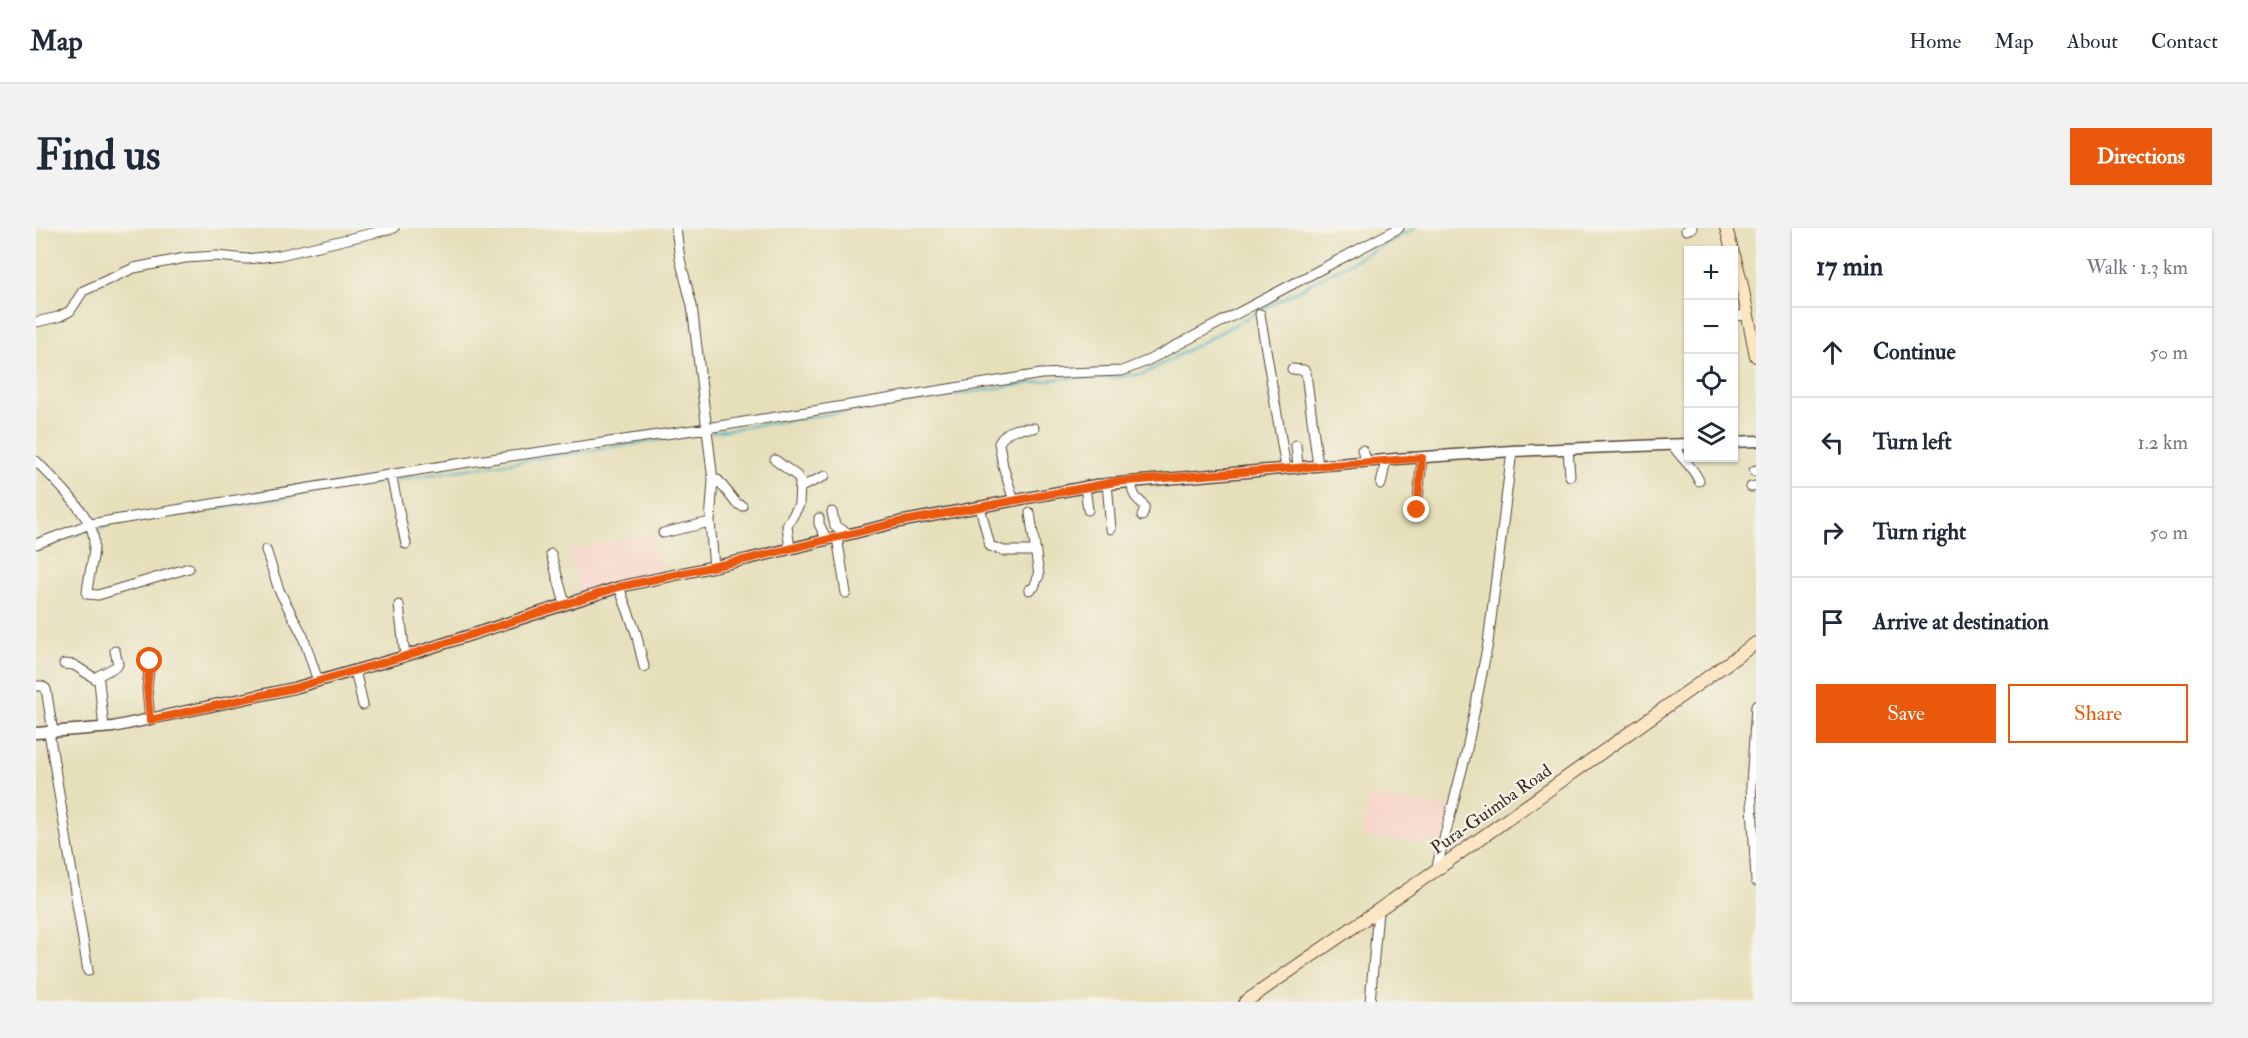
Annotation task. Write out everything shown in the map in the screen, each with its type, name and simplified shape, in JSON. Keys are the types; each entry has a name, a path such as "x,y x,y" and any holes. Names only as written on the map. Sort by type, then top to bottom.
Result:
{"main road":[{"path":"1729,228 1732,246"},
{"path":"1738,291 1748,315 1756,356"},
{"name":"Pura-Guimba Road","path":"1245,1002 1756,643"}],"street":[{"path":"36,322 58,317 70,311 83,291 134,268 185,258 217,256 247,259 280,255 394,228"},
{"path":"676,228 680,259 692,306 713,480 710,522 714,567"},
{"path":"36,544 90,524 391,475 707,428 1041,374 1128,369 1188,340 1399,228"},
{"path":"1260,314 1286,468"},
{"path":"1738,316 1748,315"},
{"path":"1292,369 1304,370 1306,373 1318,466"},
{"path":"1014,501 1003,466 999,443 1009,430 1034,428"},
{"path":"1738,442 1756,441"},
{"path":"1672,444 1699,481"},
{"path":"36,733 104,728 150,720 294,688 405,656 619,587 714,567 899,522 1107,483 1512,451 1684,444"},
{"path":"1296,445 1298,467"},
{"path":"1568,449 1570,476"},
{"path":"1362,450 1368,462"},
{"path":"1436,870 1466,754 1488,643 1512,451"},
{"path":"1417,510 1422,458"},
{"path":"776,460 797,476 801,487 799,505 787,526 790,549"},
{"path":"1381,484 1386,460"},
{"path":"36,461 62,488 90,524 93,534 93,556 87,594 90,596 122,589 189,567"},
{"path":"391,475 406,544"},
{"path":"801,487 825,476"},
{"path":"713,480 718,480 736,503 742,506"},
{"path":"1131,481 1132,492 1145,508 1142,516"},
{"path":"1107,483 1111,529"},
{"path":"1085,487 1088,510"},
{"path":"980,507 990,546 1004,551 1036,551"},
{"path":"832,513 835,526 850,534"},
{"path":"1029,590 1038,582 1039,575 1030,513"},
{"path":"819,518 819,524 832,539 846,593"},
{"path":"663,533 710,522"},
{"path":"266,550 279,590 303,636 318,681"},
{"path":"552,554 565,604"},
{"path":"619,587 636,633 644,667"},
{"path":"399,605 405,656"},
{"path":"96,677 117,666 115,651"},
{"path":"150,661 147,688 150,720"},
{"path":"64,664 74,665 96,677 101,685 104,728"},
{"path":"355,670 363,705"},
{"path":"36,686 46,689 88,971"},
{"path":"1756,706 1751,785 1756,881"},
{"path":"1370,1002 1378,910"}],"shaded area":[{"path":"650,533 663,575 581,595 569,551"},
{"path":"1368,796 1449,808 1442,844 1362,837"}],"waterway":[{"path":"1261,310 1415,228"},
{"path":"712,432 1064,378 1105,378 1144,374 1256,313"},
{"path":"394,480 706,433"},
{"path":"210,509 388,481"},
{"path":"95,529 107,526"},
{"path":"36,550 89,530"}],"route":[{"path":"150,661 147,688 150,720 294,688 402,657 498,624 619,587 748,559 899,522 1115,482 1422,458 1417,510"}]}
